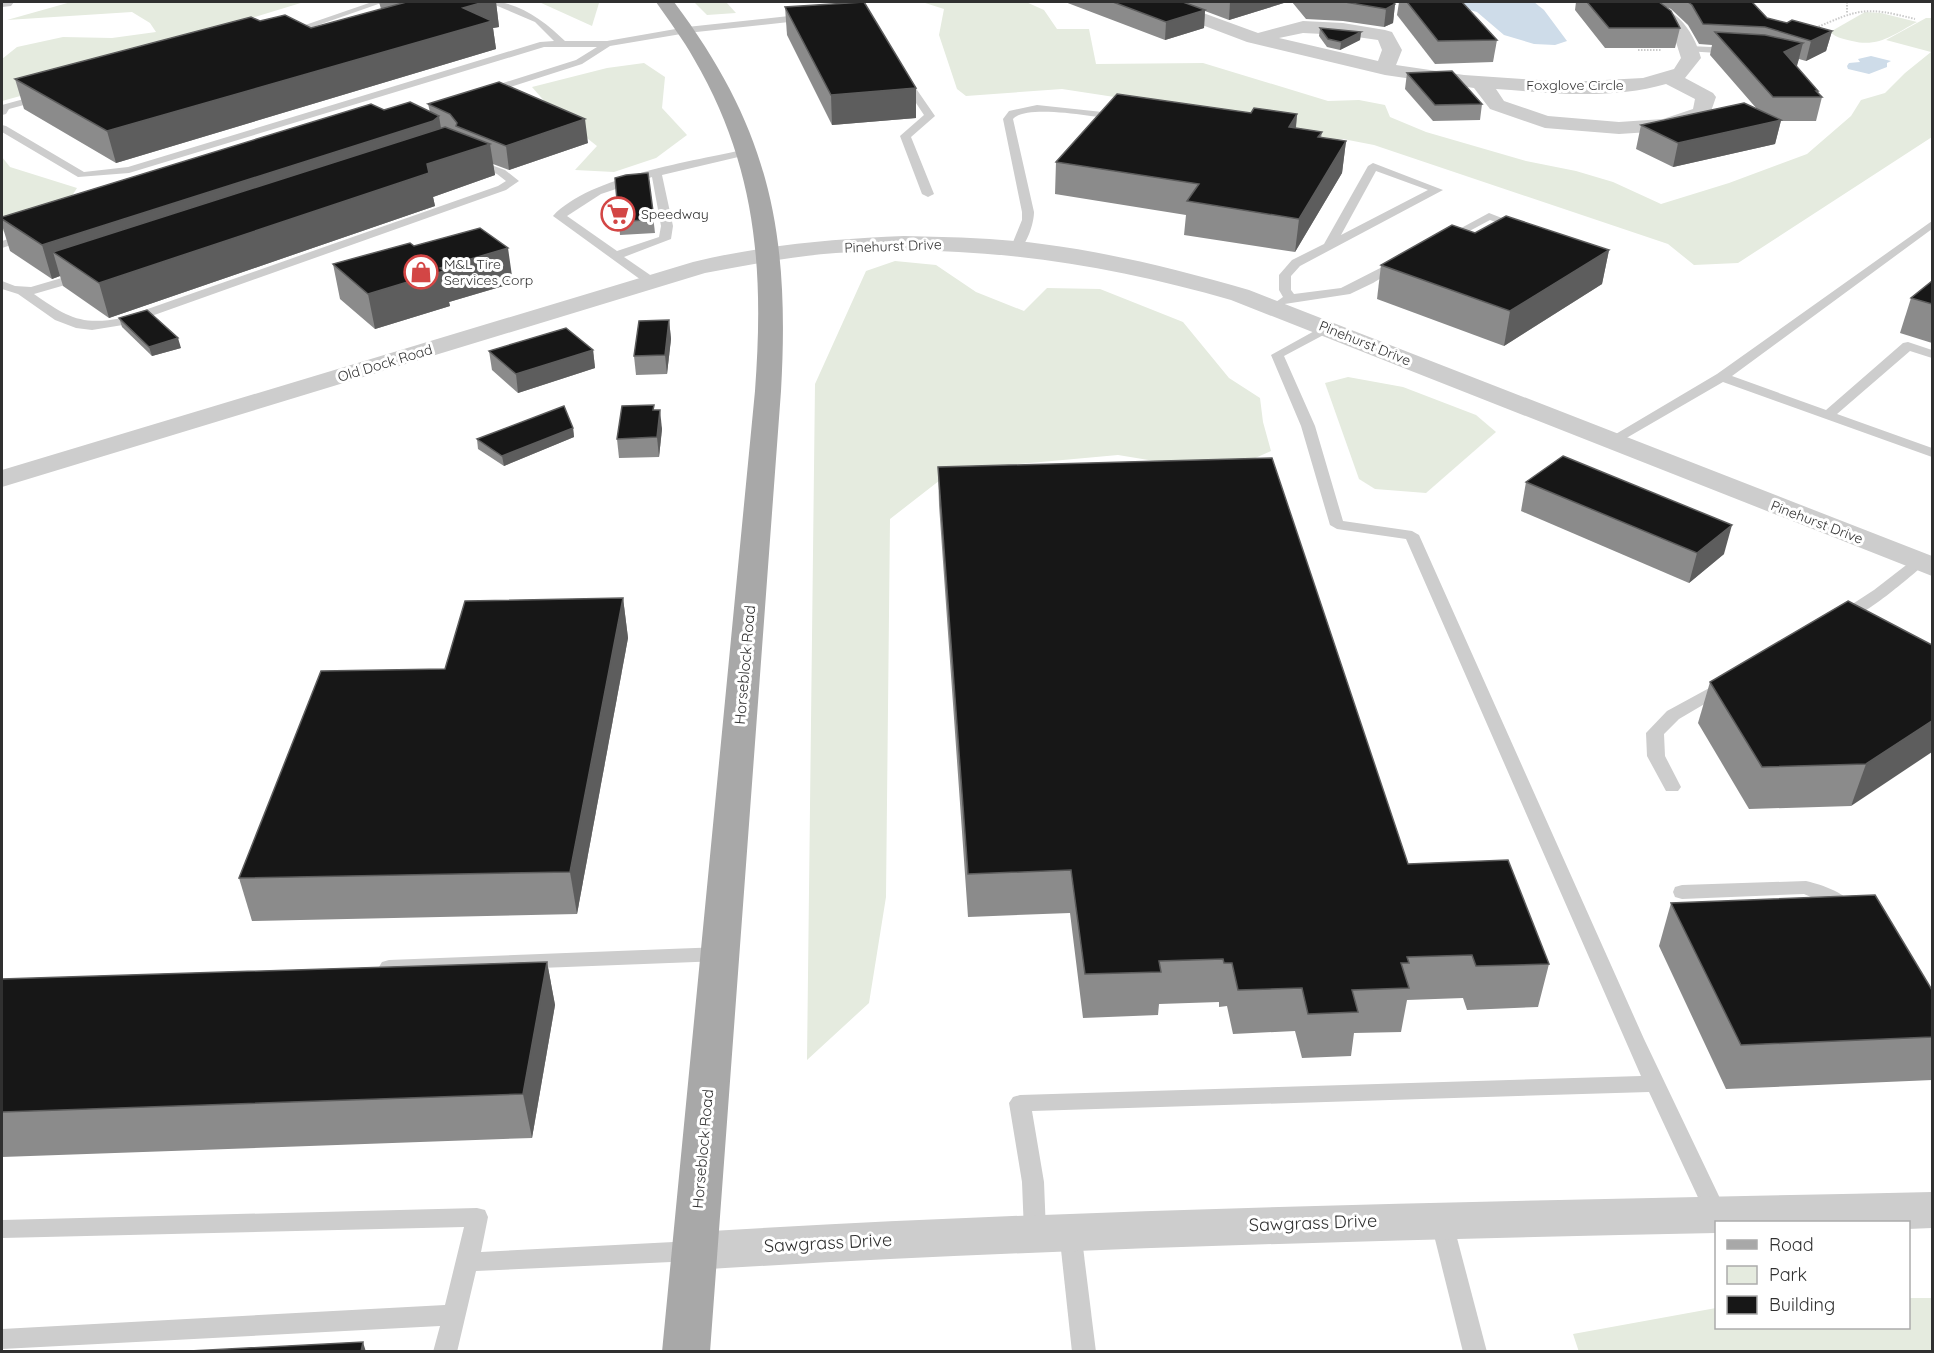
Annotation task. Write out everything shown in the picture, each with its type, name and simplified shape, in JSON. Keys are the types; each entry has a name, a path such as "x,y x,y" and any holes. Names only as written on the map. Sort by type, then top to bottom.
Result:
{"main road":[{"name":"Horseblock Road","path":"665,2 687,30 717,79 747,152 769,254 771,338 686,1352"}],"street":[{"name":"Foxglove Circle","path":"1158,2 1254,38 1385,69 1480,82 1567,88 1644,84 1681,73 1690,58 1689,50"},
{"path":"1645,2 1680,29 1689,50"},
{"path":"1254,38 1303,27 1343,29 1385,36 1392,50 1385,69"},
{"name":"Foxglove Circle","path":"1480,82 1497,105 1545,122 1619,128 1665,125 1702,113 1706,97 1669,77"},
{"name":"Pinehurst Drive","path":"769,254 900,244 1017,247 1162,272 1281,302 1327,328 1926,564"},
{"name":"Old Dock Road","path":"2,479 652,282 707,266 769,254"},
{"name":"Sawgrass Drive","path":"694,1251 1053,1232 1441,1219 1932,1210"}],"lane":[{"path":"271,37 306,28 379,2"},
{"path":"494,2 538,20 562,44"},
{"path":"2,128 82,175 129,170 543,44 607,44 687,30 817,16"},
{"path":"478,94 579,63 607,44"},
{"path":"1689,50 1741,51"},
{"path":"899,69 930,116 905,136 928,194"},
{"path":"2,112 5,107 52,95"},
{"path":"1017,247 1028,220 1008,119 1013,113 1037,108 1130,118"},
{"path":"652,282 559,216 597,192 656,172 747,152"},
{"path":"22,292 64,320 83,327 125,321 502,188 513,181 501,172 461,156"},
{"path":"1330,244 1372,166 1437,190 1303,258 1289,269 1281,302 1349,290 1410,258"},
{"path":"615,256 665,239 667,226 656,172"},
{"path":"1430,248 1489,216 1531,231"},
{"path":"1611,441 1722,377 1932,224"},
{"path":"2,245 36,234"},
{"path":"2,285 22,292 40,289 96,271"},
{"path":"1327,328 1277,355 1308,426 1337,525 1412,535 1656,1084 1717,1215"},
{"path":"1828,415 1908,346 1932,354"},
{"path":"1722,377 1932,453"},
{"path":"1852,633 1828,626 1926,564"},
{"path":"1672,787 1656,756 1655,733 1673,715 1743,675"},
{"path":"1682,892 1806,887 1834,899 1859,918"},
{"path":"373,967 721,954"},
{"path":"1084,1352 1053,1232 1033,1182 1020,1103 1656,1084"},
{"path":"2,1229 477,1217 445,1352"},
{"path":"1441,1219 1474,1352"},
{"path":"467,1262 694,1251"},
{"path":"2,1339 454,1315"}],"path":[{"path":"1846,15 1847,2"},
{"path":"1811,29 1846,15 1875,10 1915,19"},
{"path":"1638,50 1668,50 1664,44"}],"green space":[{"path":"71,2 304,2 232,24 266,29 2,101 2,59 17,47 63,37 112,38 156,32 150,23 132,12 7,20"},
{"path":"539,2 597,2 599,3 592,26"},
{"path":"694,2 726,2 736,13 707,15"},
{"path":"922,2 1026,2 1044,10 1057,29 1089,29 1096,64 1203,63 1328,101 1359,100 1385,105 1390,117 1426,132 1526,161 1576,171 1613,182 1661,204 1729,183 1807,154 1851,116 1861,100 1885,93 1931,52 1886,40 1926,18 1932,18 1932,137 1738,263 1694,265 1668,244 1374,145 1343,139 1319,143 1121,98 1062,89 966,96 957,89 939,35 944,9"},
{"path":"1865,12 1881,13 1917,22 1886,39 1870,43 1843,39 1830,32"},
{"path":"644,63 665,77 662,108 687,135 656,158 614,172 575,170 597,146 554,112 532,87 607,68"},
{"path":"2,157 10,167 77,188 64,208 2,232"},
{"path":"895,261 936,265 976,292 1024,311 1047,288 1100,289 1183,322 1229,378 1260,398 1263,422 1271,451 1253,459 1179,465 1118,455 953,470 890,519 886,897 869,1003 807,1060 815,384 866,271"},
{"path":"1348,377 1403,387 1476,415 1496,432 1426,493 1375,489 1359,479 1325,383"},
{"path":"1910,1298 1932,1298 1932,1351 1579,1352 1573,1334 1715,1308 1715,1329 1910,1329"}],"water":[{"path":"1442,2 1534,2 1544,10 1567,41 1555,45 1534,44 1504,35 1477,12"},
{"path":"1871,56 1891,61 1887,63 1887,67 1869,74 1848,69 1849,63 1860,62 1858,59"}],"building":[{"path":"400,2 484,2 463,8 492,21 107,131 15,79 251,17 260,21 285,15 311,28 403,3"},
{"path":"864,2 916,88 831,95 785,7"},
{"path":"1113,2 1183,2 1205,10 1166,22"},
{"path":"1345,2 1393,2 1395,4 1386,9"},
{"path":"1407,2 1462,2 1497,40 1438,41"},
{"path":"1587,2 1659,2 1671,11 1680,28 1609,28"},
{"path":"1688,2 1752,2 1767,18 1787,23 1792,20 1832,31 1811,41 1765,27 1703,24"},
{"path":"1320,28 1361,32 1341,42 1328,39"},
{"path":"1715,32 1765,35 1803,43 1784,52 1822,97 1773,97"},
{"path":"1452,71 1482,104 1435,105 1407,73"},
{"path":"499,82 585,119 506,146 456,126 457,123 450,114 428,104"},
{"path":"1117,94 1251,113 1254,108 1297,114 1289,127 1322,132 1318,137 1346,141 1299,219 1187,201 1199,184 1056,162"},
{"path":"410,102 439,116 433,121 42,245 2,219 2,217 371,104 384,110"},
{"path":"1744,103 1781,120 1678,143 1641,125"},
{"path":"445,127 490,144 427,164 429,173 99,283 53,252"},
{"path":"648,173 654,219 619,222 615,178"},
{"path":"1506,216 1609,250 1510,311 1381,265 1452,225 1475,233"},
{"path":"480,228 508,248 440,268 444,271 368,294 333,264 410,243 414,246"},
{"path":"1932,281 1932,304 1911,298"},
{"path":"147,310 178,338 149,347 119,318"},
{"path":"669,320 665,355 634,356 639,321"},
{"path":"566,328 593,350 516,374 489,351"},
{"path":"654,405 653,410 660,410 657,437 617,439 622,406"},
{"path":"564,406 573,428 502,456 477,439"},
{"path":"1563,456 1732,525 1697,553 1526,482"},
{"path":"1272,458 1408,864 1508,860 1549,964 1476,966 1472,955 1407,957 1409,963 1401,963 1409,988 1352,990 1358,1012 1308,1014 1302,988 1238,990 1232,963 1224,963 1223,959 1159,961 1161,972 1085,974 1071,870 968,874 938,467"},
{"path":"623,598 570,872 239,878 321,671 445,669 465,601"},
{"path":"1848,601 1932,645 1932,721 1866,764 1762,767 1710,682"},
{"path":"1875,895 1932,990 1932,1037 1741,1045 1671,903"},
{"path":"547,962 523,1094 2,1112 2,979"},
{"path":"363,1342 361,1352 170,1352"}],"place":[{"name":"Speedway","path":"618,214"},
{"name":"M&L Tire Services Corp","path":"421,272"}]}
